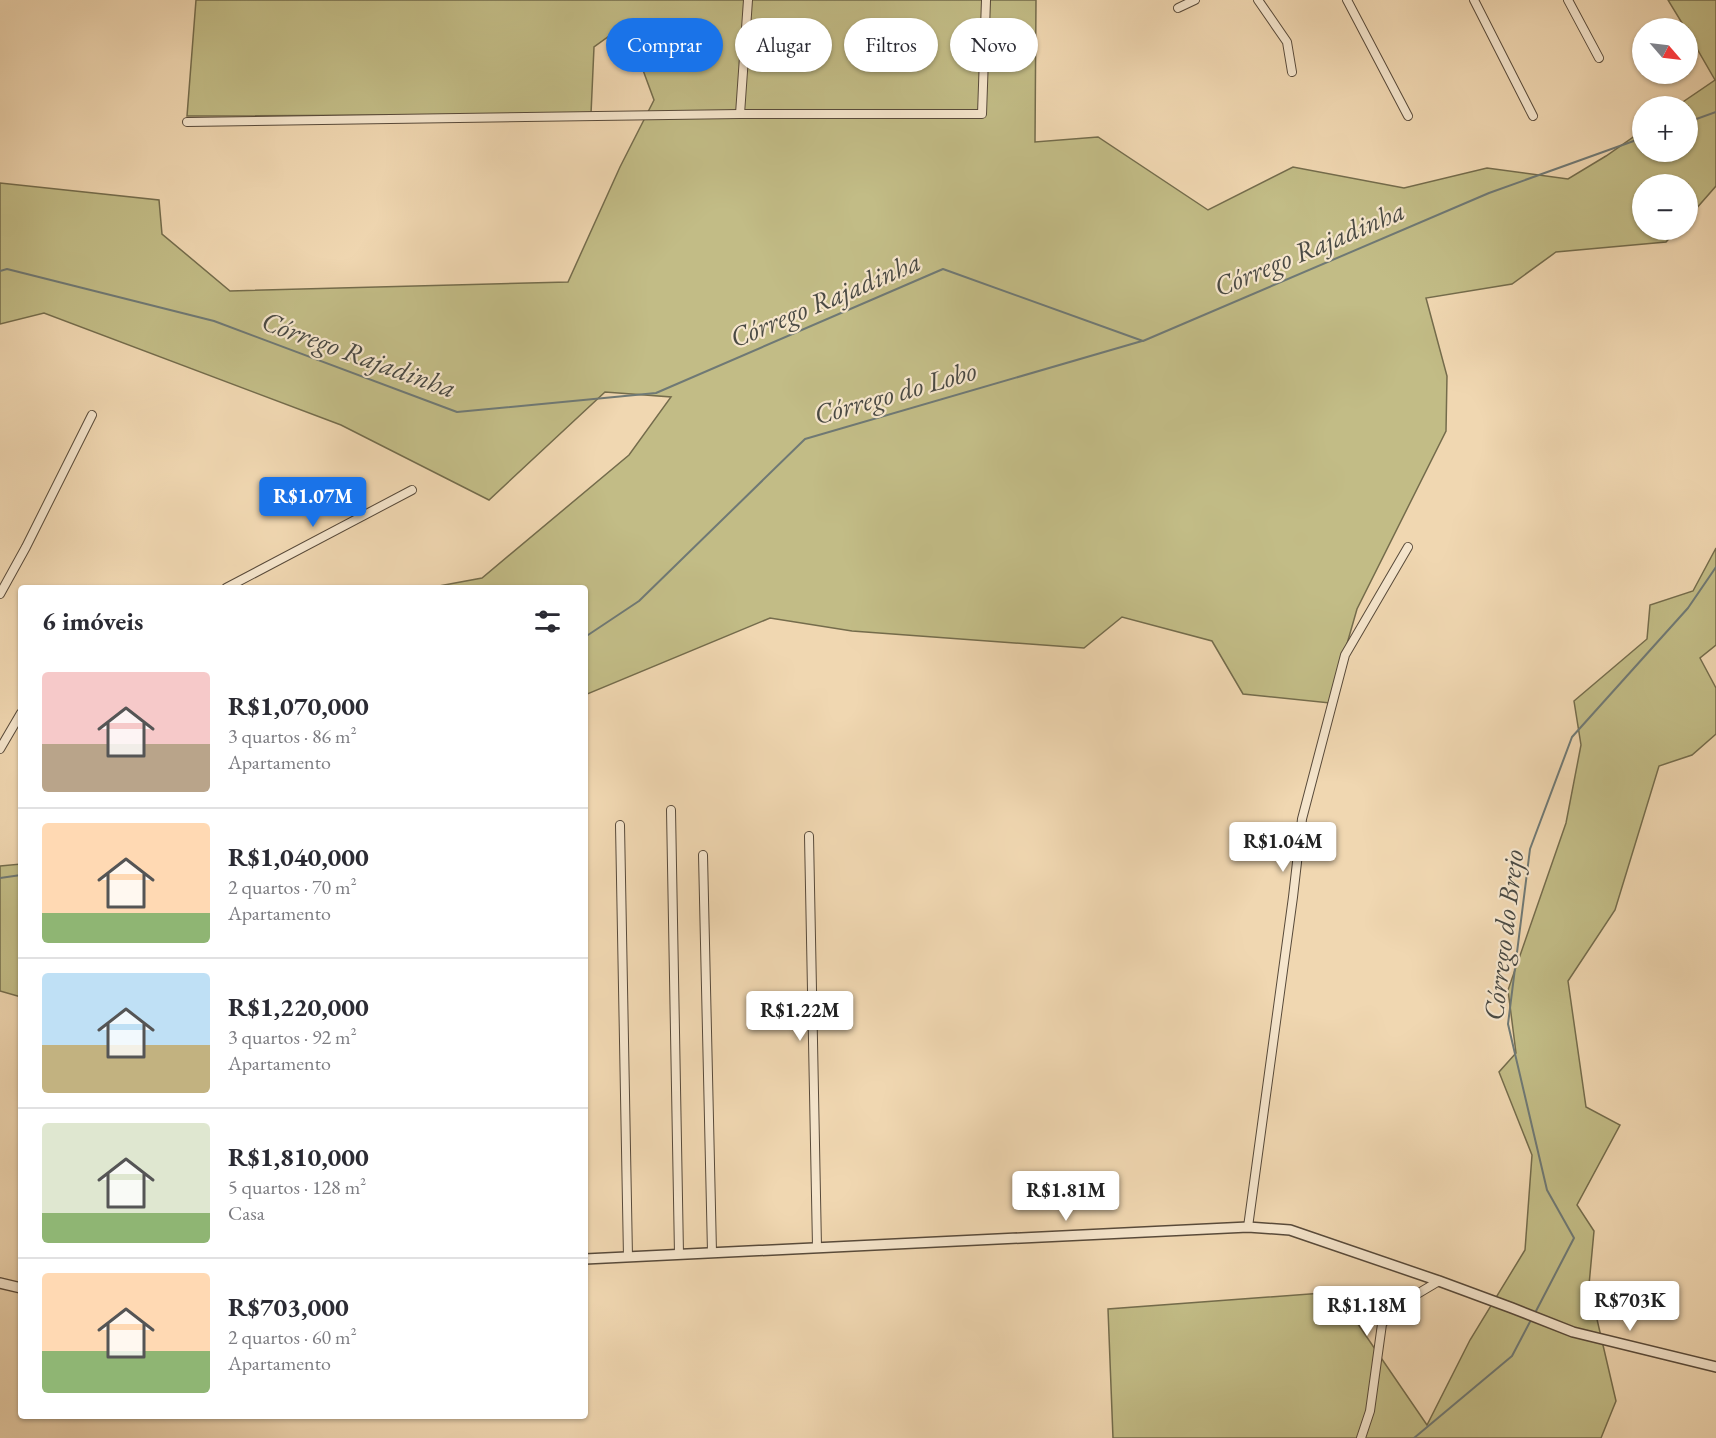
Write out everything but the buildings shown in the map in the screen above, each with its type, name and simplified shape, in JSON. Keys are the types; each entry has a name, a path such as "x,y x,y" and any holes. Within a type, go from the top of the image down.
{"street":[{"path":"740,114 748,0"},
{"path":"187,122 740,114 982,114 986,0"},
{"path":"1178,8 1195,0"},
{"path":"1258,0 1287,42 1292,72"},
{"path":"1347,0 1408,116"},
{"path":"1474,0 1533,116"},
{"path":"1568,0 1599,58"},
{"path":"0,594 92,415"},
{"path":"232,585 412,490"},
{"path":"1248,1227 1302,819 1345,655 1408,547"},
{"path":"0,749 18,718"},
{"path":"671,810 679,1254"},
{"path":"621,825 628,1257"},
{"path":"809,836 817,1247"},
{"path":"703,855 712,1252"},
{"path":"588,1259 1248,1227 1290,1230 1439,1281 1573,1332 1716,1366"},
{"path":"1361,1438 1370,1412 1382,1324 1397,1306 1439,1281"},
{"path":"0,1283 18,1287"}],"shaded area":[{"path":"196,0 1036,0 1036,18 950,18 950,72 1035,72 1035,142 1098,137 1208,210 1293,167 1404,188 1487,168 1568,179 1632,138 1632,162 1698,162 1698,96 1692,96 1715,80 1698,50 1698,18 1679,18 1668,0 1716,0 1716,186 1698,207 1698,174 1632,174 1632,240 1668,240 1666,242 1556,252 1512,284 1426,298 1447,376 1446,431 1357,609 1330,703 1243,694 1212,641 1122,617 1084,648 852,631 770,618 588,694 588,585 444,585 482,578 629,455 671,397 605,392 489,500 341,425 44,313 0,324 0,183 159,200 162,234 230,291 568,282 620,167 654,100 644,72 723,72 723,18 606,18 606,38 594,47 591,114 187,116"},
{"path":"1716,548 1716,645 1700,658 1716,688 1716,734 1692,755 1659,766 1615,910 1568,981 1586,1107 1620,1125 1577,1205 1594,1231 1589,1285 1616,1401 1601,1438 1113,1438 1108,1309 1336,1292 1427,1425 1470,1340 1525,1250 1532,1155 1499,1072 1516,1053 1508,990 1566,823 1581,745 1574,701 1647,639 1650,605 1693,591"},
{"path":"18,864 18,996 0,991 0,866"}],"waterway":[{"name":"Córrego Rajadinha","path":"1698,118 1716,112"},
{"name":"Córrego Rajadinha","path":"0,271 7,269 214,321 457,412 656,393 943,269 1143,341 1489,193 1632,142"},
{"name":"Córrego do Lobo","path":"588,635 639,601 805,439 1142,341"},
{"name":"Córrego do Brejo","path":"1535,1313 1574,1238 1547,1190 1508,1024 1530,849 1572,737 1688,608 1716,567"},
{"name":"Córrego do Lobo","path":"0,878 18,875"},
{"name":"Córrego do Brejo","path":"1414,1438 1512,1356 1532,1318"}]}
